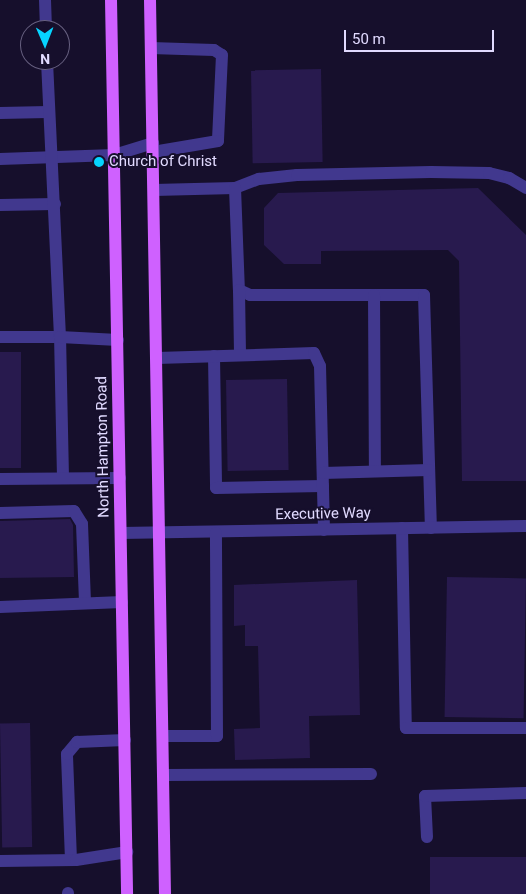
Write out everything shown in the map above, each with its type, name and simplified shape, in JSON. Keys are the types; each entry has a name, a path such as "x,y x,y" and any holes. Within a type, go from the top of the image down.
{"main road":[{"name":"North Hampton Road","path":"111,0 128,894"},
{"path":"150,0 165,894"}],"street":[{"path":"46,0 46,20"},
{"path":"0,159 114,155 153,148 218,141 222,55 214,50 151,48"},
{"path":"47,70 50,158 55,204 63,478"},
{"path":"0,113 48,112"},
{"path":"154,190 235,188 259,179 297,175 431,172 489,173 509,178 526,188"},
{"path":"235,188 240,355"},
{"path":"0,205 55,204"},
{"path":"239,290 250,295 424,295 431,528"},
{"path":"374,295 375,471"},
{"path":"0,337 60,337 118,340"},
{"path":"157,358 314,354 320,366 324,530"},
{"path":"214,356 216,488 323,480 375,471 429,470"},
{"path":"0,479 120,478"},
{"path":"0,513 74,512 82,524 85,603"},
{"name":"Executive Way","path":"121,532 159,534 526,526"},
{"path":"402,528 406,728 526,728"},
{"path":"163,736 217,736 216,532"},
{"path":"0,606 122,602"},
{"path":"71,860 67,754 77,742 125,740"},
{"path":"164,775 371,774"},
{"path":"427,838 425,796 526,793"},
{"path":"0,861 71,860 127,852"}],"building":[{"path":"321,69 323,162 253,163 251,70"},
{"path":"478,188 526,235 526,481 462,481 459,261 448,250 321,251 321,264 284,264 264,245 264,208 278,193"},
{"path":"0,352 21,352 21,468 0,468"},
{"path":"287,379 289,470 228,471 226,380"},
{"path":"70,519 73,525 74,577 0,578 0,521"},
{"path":"447,577 526,578 524,718 445,717"},
{"path":"357,580 360,715 309,716 310,758 235,760 234,729 260,728 258,646 245,646 245,625 234,626 234,585"},
{"path":"30,723 32,847 2,848 0,724"},
{"path":"430,857 526,857 526,894 430,894"}],"place":[{"name":"Church of Christ","path":"99,162"}]}
